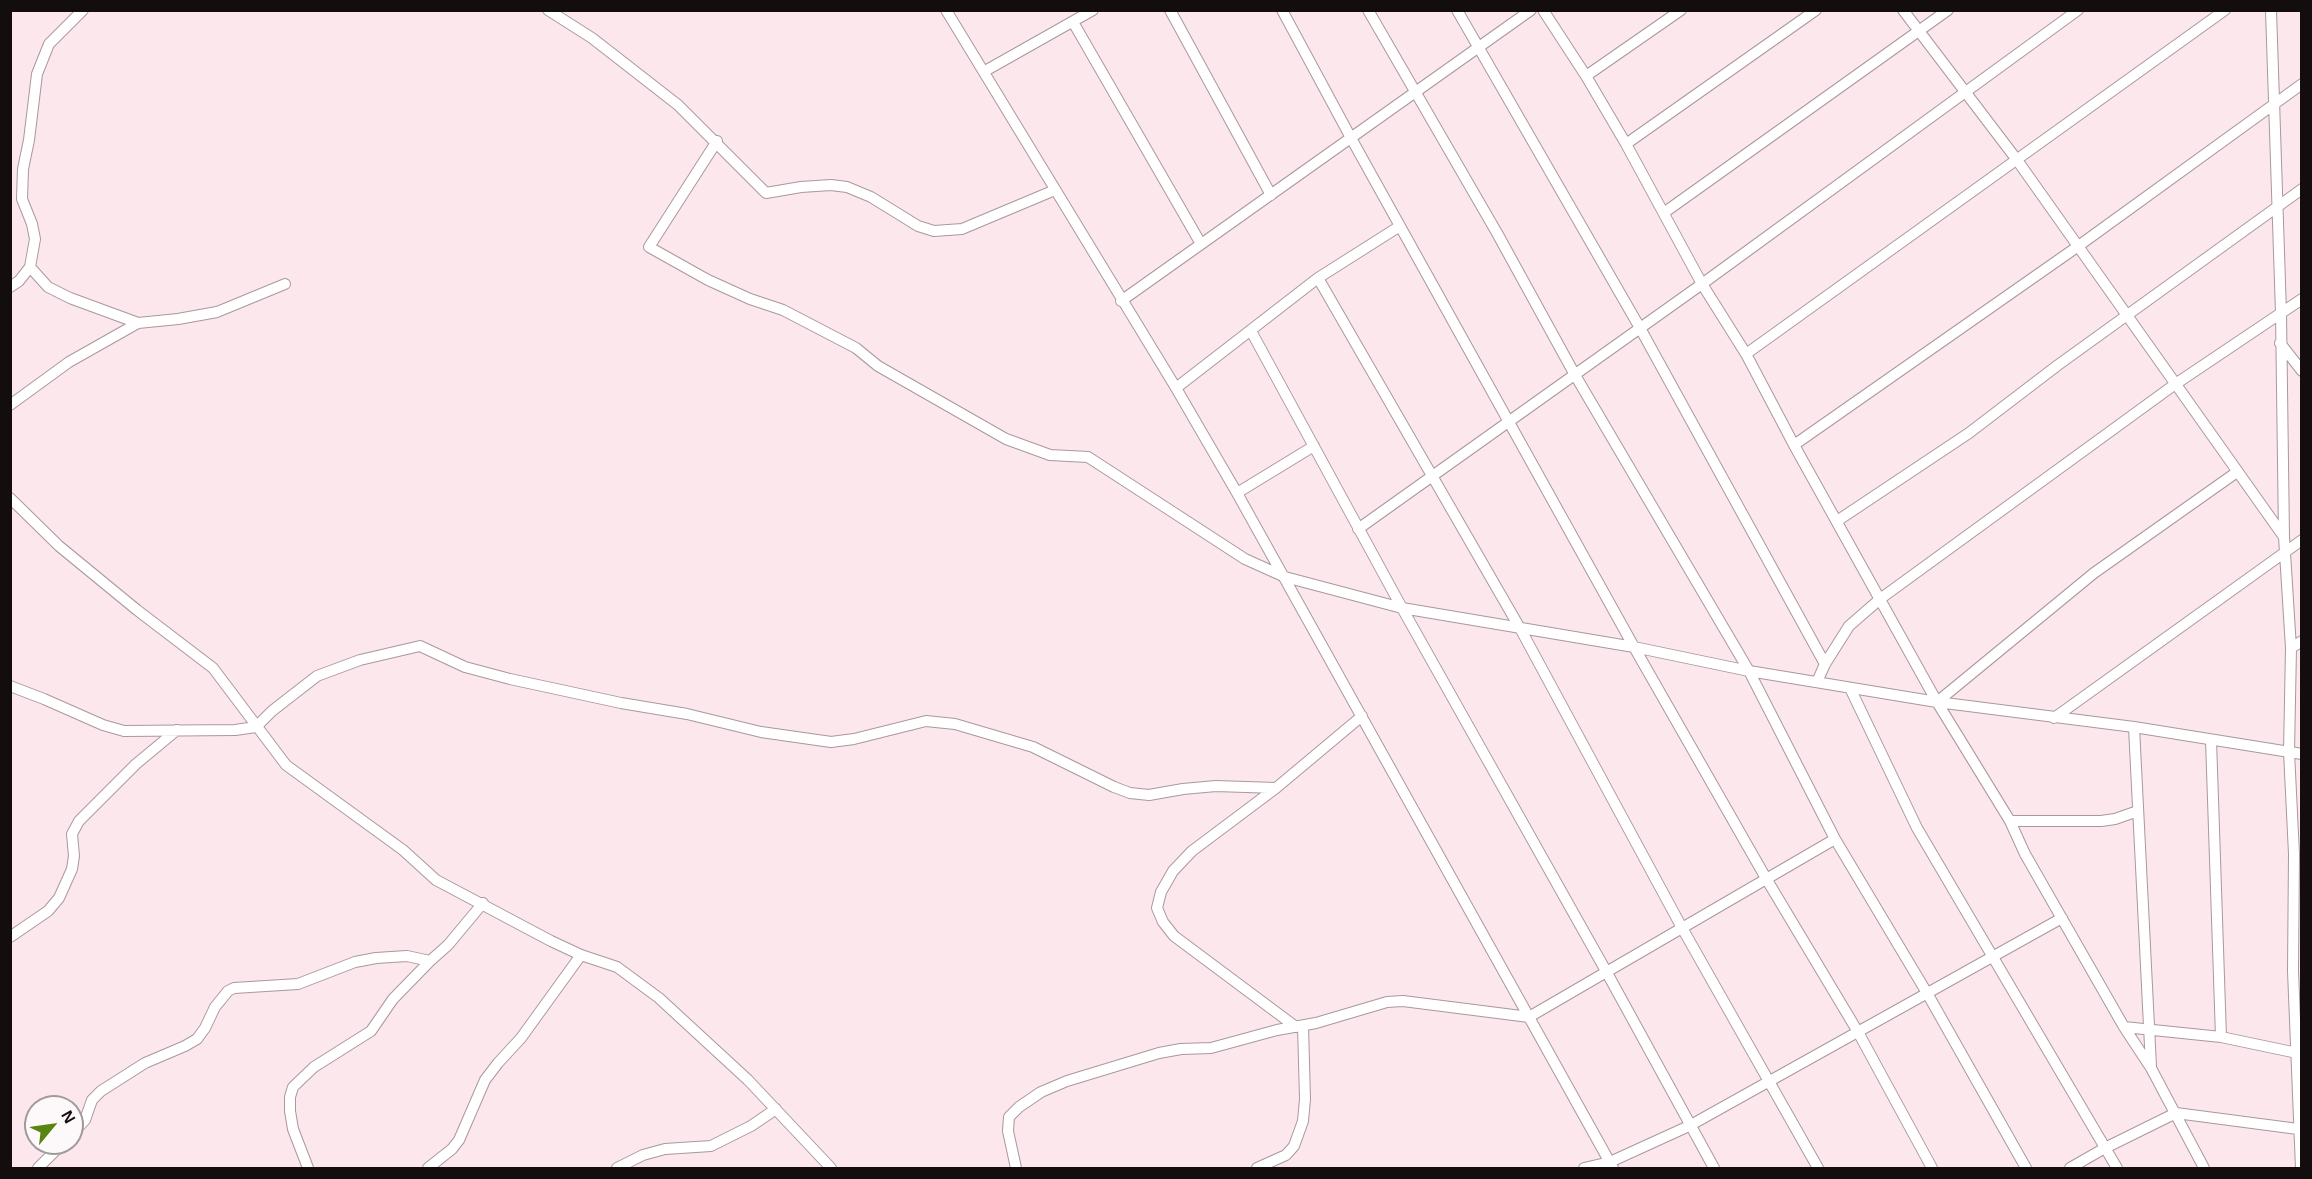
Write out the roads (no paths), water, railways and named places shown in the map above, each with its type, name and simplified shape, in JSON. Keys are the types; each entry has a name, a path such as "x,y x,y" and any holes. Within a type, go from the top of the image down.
{"street":[{"path":"10,287 19,281 30,267 35,239 22,199 23,169 37,74 50,44 82,10"},
{"path":"548,10 592,38 678,105 717,141 766,193 811,186 847,187 871,197 918,226 934,231 963,229 1055,190"},
{"path":"946,10 1176,388 1237,493 1611,1166"},
{"path":"985,71 1093,10"},
{"path":"1170,10 1271,195"},
{"path":"1282,10 1634,647 1858,1032 1932,1168"},
{"path":"1368,10 1497,233 1575,375 1749,671 1835,839 1927,993 2026,1168"},
{"path":"1457,10 1640,328 1825,664"},
{"path":"1121,301 1531,10"},
{"path":"1543,10 1586,76 1665,212 1702,284 1746,354 1937,702 2010,821 2025,854 2124,1027 2151,1068 2204,1168"},
{"path":"1586,76 1681,10"},
{"path":"1626,144 1816,10"},
{"path":"1903,10 2017,160 2284,537"},
{"path":"1665,212 1948,10"},
{"path":"1358,529 1702,284 2078,10"},
{"path":"1746,354 2225,10"},
{"path":"2271,10 2281,313 2284,537 2291,648 2289,747 2298,855 2297,971 2301,1168"},
{"path":"1073,22 1201,244"},
{"path":"1794,445 2077,247 2301,84"},
{"path":"717,141 649,247 708,280 750,299 783,310 856,348 878,366 1006,439 1050,455 1088,457 1245,559 1285,577 1402,609 1634,647 1749,671 1937,702 2134,727 2211,741 2289,747 2301,754"},
{"path":"1837,521 1969,434 2127,314 2301,189"},
{"path":"1176,388 1318,278 1400,226"},
{"path":"30,267 48,287 70,298 138,323"},
{"path":"1318,278 1521,630 1682,926 1818,1168"},
{"path":"10,405 69,362 138,323 218,312 285,284"},
{"path":"1817,682 1825,664 1849,626 1880,599 2175,385 2301,299"},
{"path":"1251,331 1402,609 1714,1168"},
{"path":"2280,343 2301,370"},
{"path":"1237,493 1314,446"},
{"path":"1937,702 2094,573 2237,472"},
{"path":"10,498 59,546 136,610 213,668 286,765 403,850 436,880 581,956 616,967 659,999 708,1041 831,1168"},
{"path":"2054,718 2301,540"},
{"path":"2291,648 2301,641"},
{"path":"10,686 103,725 124,731 225,730 256,727 272,711 317,676 339,666 420,645 465,667 510,679 621,703 687,714 761,732 831,742 854,739 926,722 955,724 1033,747 1130,793 1149,795 1216,786 1276,788"},
{"path":"1850,688 1917,828 2117,1168"},
{"path":"1300,1026 1174,936 1163,922 1157,908 1161,892 1173,871 1192,851 1276,788 1362,716"},
{"path":"2134,727 2151,1068"},
{"path":"10,937 48,911 59,898 72,869 74,856 72,834 79,821 136,764 177,730"},
{"path":"2289,747 2301,735"},
{"path":"2211,741 2221,1037"},
{"path":"2010,821 2101,821 2138,811"},
{"path":"1016,1168 1008,1131 1009,1117 1041,1092 1067,1081 1158,1053 1181,1048 1211,1048 1373,1005 1403,1001 1529,1017 1835,839"},
{"path":"308,1168 293,1129 290,1097 293,1087 314,1067 370,1031 393,999 448,945 483,903"},
{"path":"1584,1168 1611,1166 1689,1126 2062,918"},
{"path":"84,1120 88,1115 94,1096 145,1063 197,1039 205,1028 214,1006 222,996 234,988 298,984 355,962 376,958 406,956 430,961"},
{"path":"428,1168 452,1149 459,1140 485,1080 522,1038 581,956"},
{"path":"1257,1168 1286,1155 1294,1146 1304,1121 1305,1099 1300,1026"},
{"path":"2124,1027 2221,1037 2300,1054"},
{"path":"617,1168 643,1155 665,1149 711,1146 752,1126 776,1109"},
{"path":"2070,1168 2176,1113 2300,1131"},
{"path":"38,1168 51,1155"}]}
